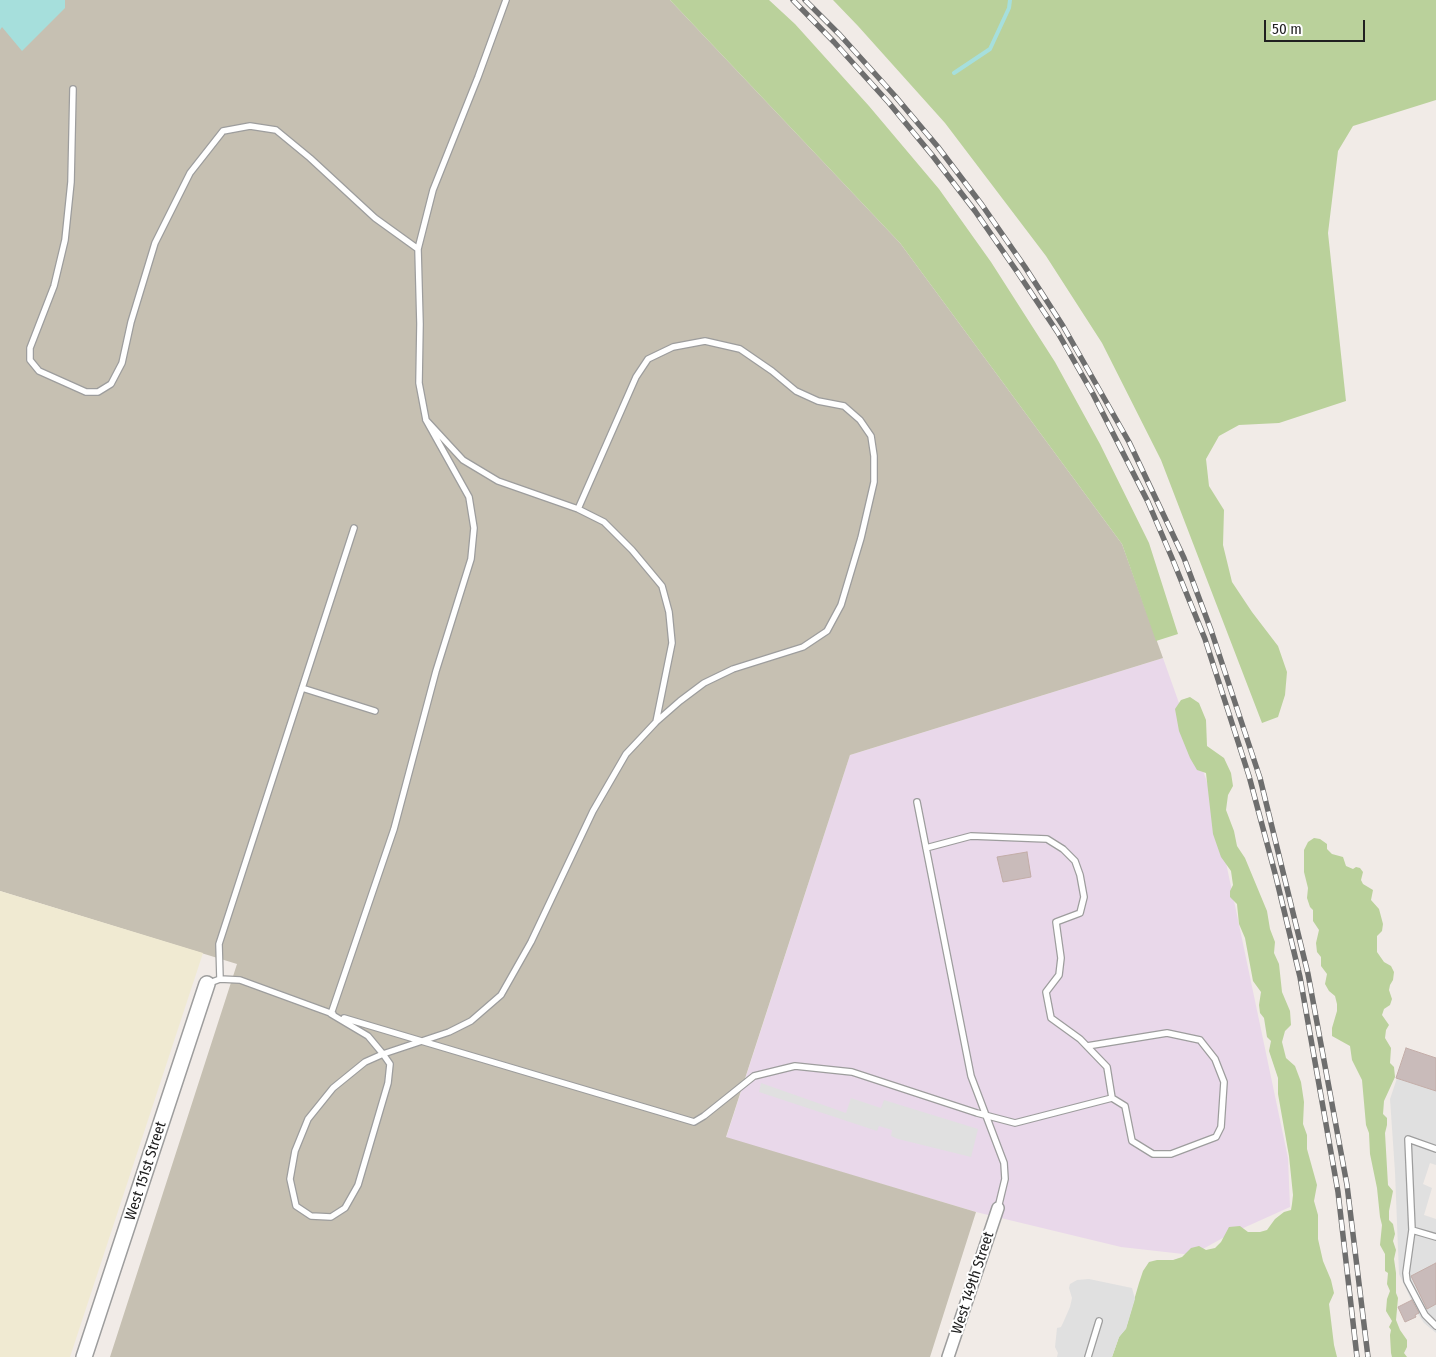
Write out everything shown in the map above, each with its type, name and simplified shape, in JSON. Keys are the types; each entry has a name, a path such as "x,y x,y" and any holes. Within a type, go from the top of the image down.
{"street":[{"name":"West 151st Street","path":"84,1357 214,982"},
{"name":"West 149th Street","path":"948,1357 998,1208"}],"lane":[{"path":"331,1014 394,829 436,671 471,560 474,528 469,497 426,420 419,383 418,249 433,190 506,0"},
{"path":"73,89 71,182 64,240 54,286 30,348 30,360 39,371 86,392 98,392 111,384 122,363 131,322 155,243 190,173 223,131 250,126 276,130 375,218 418,249"},
{"path":"331,1014 368,1036 383,1054 390,1064 388,1083 358,1185 345,1208 331,1216 311,1216 296,1206 290,1179 295,1151 308,1119 333,1088 365,1062 383,1054 449,1032 471,1021 501,995 531,942 593,811 626,754 656,722 704,683 733,669 803,647 827,631 841,605 861,538 874,482 874,456 871,436 860,420 844,406 818,401 796,391 772,371 740,349 705,341 673,346 648,359 636,377 578,509"},
{"path":"426,420 463,460 498,481 578,509 604,522 632,550 662,586 669,612 672,643 656,722"},
{"path":"354,528 219,944 214,982 240,980 331,1014 419,1042 694,1122 754,1076 795,1066 852,1072 1015,1123 1112,1098 1125,1106 1132,1141 1153,1154 1171,1154 1216,1138 1221,1127 1224,1082 1215,1059 1200,1040 1167,1034 1087,1046"},
{"path":"302,688 375,711"},
{"path":"916,802 971,1076 1004,1163 1004,1179 998,1208"},
{"path":"926,848 971,836 1047,838 1064,849 1075,861 1084,897 1080,914 1056,922 1061,958 1059,975 1046,992 1051,1018 1080,1039 1107,1067 1112,1098"},
{"path":"1436,1149 1408,1139 1412,1230 1406,1273 1407,1281 1425,1315 1436,1326"},
{"path":"1412,1230 1436,1237"},
{"path":"1088,1357 1099,1321"}],"shaded area":[{"path":"0,0 670,0 900,243 1122,544 1163,658 850,755 726,1137 976,1212 930,1357 110,1357 237,964 0,891"},
{"path":"1163,658 1212,796 1288,1158 1290,1207 1230,1234 1192,1255 1121,1247 976,1212 726,1138 850,755"},
{"path":"0,891 203,953 70,1357 0,1357"},
{"path":"1397,1078 1436,1091 1436,1165 1430,1163 1423,1184 1432,1188 1424,1215 1436,1219 1436,1333 1424,1323 1418,1314 1399,1274 1390,1099"},
{"path":"761,1083 846,1113 851,1098 881,1108 884,1100 978,1129 971,1157 898,1139 891,1136 892,1130 879,1126 877,1131 759,1092"},
{"path":"1089,1279 1132,1288 1135,1299 1126,1329 1119,1337 1112,1357 1057,1357 1058,1353 1055,1347 1057,1328 1061,1327 1070,1307 1072,1298 1069,1288 1070,1284 1077,1280"}],"green space":[{"path":"670,0 769,0 795,24 869,106 939,189 991,262 1055,362 1100,444 1149,543 1178,634 1156,641 1122,544 900,243"},
{"path":"833,0 1436,0 1436,100 1353,126 1338,151 1328,233 1346,401 1279,423 1239,425 1219,436 1206,459 1209,486 1224,510 1223,545 1232,582 1278,646 1287,672 1285,695 1278,717 1262,723 1161,460 1102,343 1046,256 945,123"},
{"path":"1190,697 1199,703 1206,720 1207,746 1224,758 1231,773 1233,786 1228,795 1226,810 1234,831 1237,846 1245,858 1267,911 1270,929 1275,942 1274,953 1279,964 1282,992 1290,1011 1291,1025 1285,1031 1282,1042 1286,1058 1295,1066 1301,1082 1304,1102 1303,1124 1307,1135 1307,1149 1317,1185 1314,1201 1318,1215 1318,1239 1334,1293 1329,1304 1337,1357 1112,1357 1119,1337 1126,1328 1143,1271 1149,1262 1173,1260 1182,1257 1191,1248 1199,1246 1206,1250 1215,1248 1221,1242 1229,1227 1240,1226 1248,1232 1267,1230 1275,1219 1284,1212 1291,1210 1292,1204 1293,1195 1289,1156 1278,1094 1278,1078 1269,1051 1271,1041 1267,1037 1264,1018 1260,1013 1261,992 1253,981 1245,938 1239,924 1237,904 1230,897 1233,885 1231,871 1221,857 1213,834 1206,773 1197,770 1179,731 1175,709 1181,700"},
{"path":"1314,838 1320,839 1327,844 1327,849 1332,854 1343,857 1346,866 1353,869 1356,867 1360,868 1363,872 1361,880 1363,884 1373,890 1371,900 1379,909 1383,924 1382,931 1377,936 1377,952 1384,962 1391,966 1394,972 1389,990 1392,999 1382,1015 1389,1025 1385,1038 1391,1048 1390,1063 1394,1067 1395,1077 1384,1101 1383,1114 1387,1118 1385,1133 1388,1185 1393,1191 1389,1220 1393,1224 1395,1234 1393,1241 1396,1250 1394,1259 1398,1298 1396,1320 1407,1340 1407,1347 1404,1353 1407,1357 1392,1357 1391,1353 1391,1330 1389,1327 1392,1321 1386,1311 1390,1291 1387,1284 1388,1273 1385,1271 1385,1254 1380,1245 1382,1225 1370,1154 1369,1133 1366,1125 1362,1080 1352,1060 1350,1046 1332,1036 1337,1004 1335,996 1325,984 1327,974 1321,966 1321,957 1317,952 1316,943 1319,930 1313,921 1313,910 1307,898 1308,888 1304,872 1304,850 1308,842"}],"water":[{"path":"0,0 65,0 65,8 22,51 2,27 0,30"}],"building":[{"path":"1027,852 1031,877 1003,882 997,857"},
{"path":"1406,1048 1436,1058 1436,1091 1396,1078"},
{"path":"1436,1263 1436,1304 1427,1309 1411,1276"},
{"path":"1412,1300 1419,1313 1415,1315 1416,1317 1405,1322 1398,1307"}],"waterway":[{"path":"954,73 990,49 1009,8 1010,0"}],"railway":[{"path":"793,0 889,103 932,155 975,211 1018,273 1058,333 1093,394 1148,502 1172,558 1205,639 1249,776 1300,977 1338,1192 1357,1357"},
{"path":"805,0 840,35 938,147 982,205 1025,267 1063,326 1129,442 1184,558 1211,630 1260,778 1308,974 1347,1185 1368,1357"}]}
